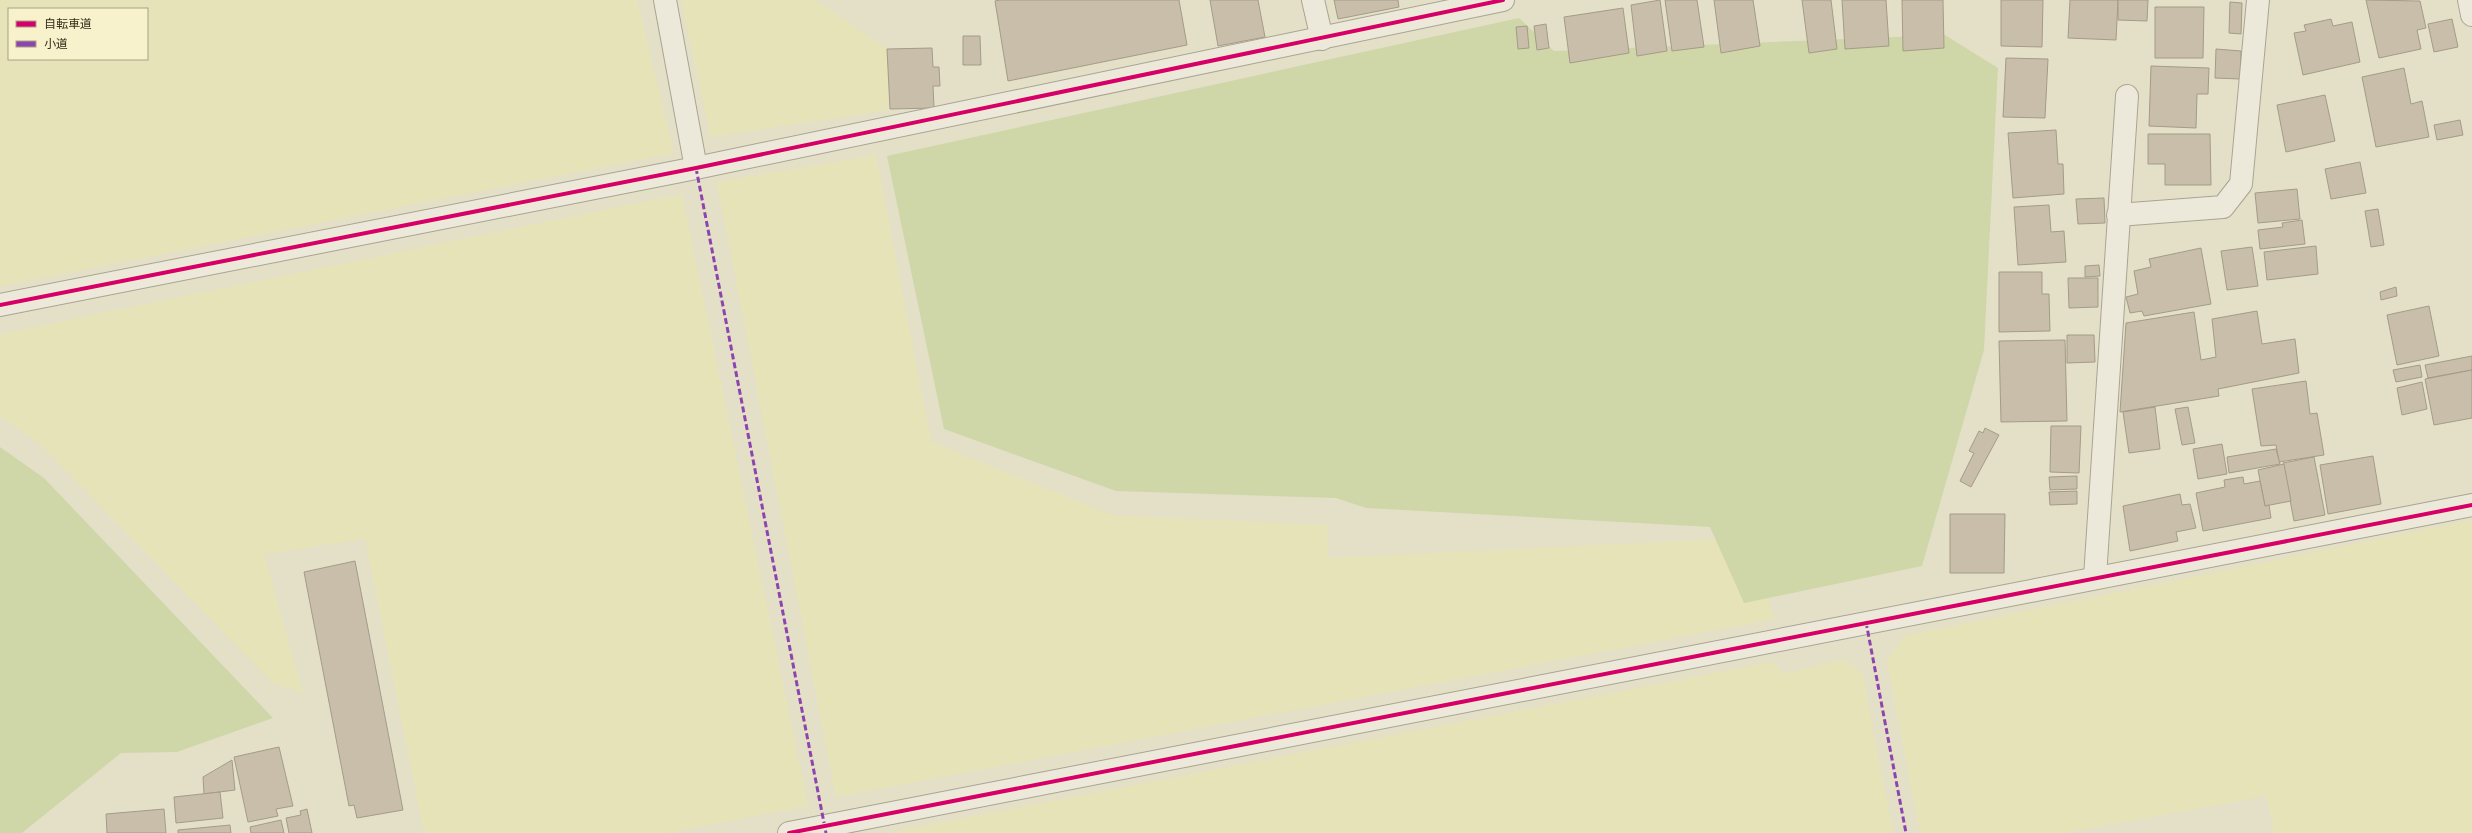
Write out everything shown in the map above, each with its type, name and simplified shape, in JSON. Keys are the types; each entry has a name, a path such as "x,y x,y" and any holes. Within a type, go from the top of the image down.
{"street":[{"path":"665,0 696,168"},
{"path":"1313,0 1322,39"},
{"path":"0,305 696,168 1322,39 1503,0"},
{"path":"2118,215 2223,207 2241,184 2258,0"},
{"path":"2469,0 2472,15"},
{"path":"2095,577 2127,96"},
{"path":"789,833 2095,577 2472,505"}],"shaded area":[{"path":"0,0 637,0 674,153 0,286"},
{"path":"681,0 816,0 887,49 889,110 711,137"},
{"path":"876,155 931,442 1112,515 1327,525 1328,558 1746,538 1775,619 836,797 717,182"},
{"path":"682,194 808,806 668,833 424,833 365,539 264,554 303,694 272,682 40,444 0,416 0,334"},
{"path":"2472,520 2472,833 2274,833 2267,796 2063,833 1920,833 1887,661 1905,636"},
{"path":"1842,659 1862,672 1893,833 887,833 1772,662 1784,674"}],"green space":[{"path":"1519,18 1554,51 1945,35 1998,68 1984,350 1922,566 1744,603 1710,527 1366,508 1336,498 1116,491 944,429 887,156"},
{"path":"0,447 44,478 273,718 177,752 121,753 22,833 0,833"}],"building":[{"path":"1179,0 1187,45 1008,81 995,1"},
{"path":"1210,0 1258,0 1265,37 1218,46"},
{"path":"1334,0 1398,0 1399,7 1338,19"},
{"path":"1660,0 1667,51 1637,56 1631,5"},
{"path":"1665,0 1697,0 1704,47 1672,51"},
{"path":"1714,0 1753,0 1760,46 1721,53"},
{"path":"1802,0 1831,0 1837,49 1809,53"},
{"path":"1842,0 1886,0 1889,46 1845,49"},
{"path":"1902,0 1943,0 1944,48 1903,51"},
{"path":"2001,0 2043,0 2042,47 2001,46"},
{"path":"2070,0 2118,0 2116,40 2068,38"},
{"path":"2118,0 2148,0 2147,21 2118,20"},
{"path":"2366,0 2420,1 2426,28 2417,30 2421,49 2379,58"},
{"path":"2230,2 2242,3 2241,34 2229,33"},
{"path":"2155,7 2204,7 2203,58 2155,58"},
{"path":"1623,8 1629,53 1570,63 1564,17"},
{"path":"2331,19 2333,26 2352,22 2360,62 2303,75 2294,33 2306,31 2304,25"},
{"path":"2452,19 2458,47 2434,52 2428,24"},
{"path":"1546,24 1549,48 1537,50 1534,26"},
{"path":"1527,26 1529,48 1518,49 1516,27"},
{"path":"963,36 980,36 981,65 963,65"},
{"path":"932,48 933,67 939,67 940,86 933,86 934,108 890,109 887,49"},
{"path":"2216,49 2241,51 2240,79 2215,78"},
{"path":"2006,58 2048,59 2045,118 2003,117"},
{"path":"2151,66 2209,68 2208,94 2197,94 2196,128 2149,126"},
{"path":"2404,68 2411,104 2422,101 2429,137 2376,147 2362,77"},
{"path":"2325,95 2335,141 2286,152 2277,105"},
{"path":"2460,120 2463,135 2437,140 2434,125"},
{"path":"2056,130 2058,164 2063,164 2064,194 2013,198 2008,133"},
{"path":"2148,134 2210,134 2211,185 2165,185 2165,164 2148,164"},
{"path":"2360,162 2366,193 2331,199 2325,169"},
{"path":"2297,189 2300,219 2258,223 2255,193"},
{"path":"2104,198 2105,223 2078,224 2076,199"},
{"path":"2049,205 2051,232 2064,231 2066,262 2018,265 2014,207"},
{"path":"2378,209 2384,245 2371,247 2365,211"},
{"path":"2302,220 2305,244 2260,249 2258,230 2283,227 2282,223"},
{"path":"2316,246 2318,274 2267,280 2264,252"},
{"path":"2252,247 2258,286 2227,290 2221,251"},
{"path":"2201,248 2211,304 2144,316 2142,311 2130,313 2126,297 2138,294 2134,271 2151,267 2149,259"},
{"path":"2099,265 2100,276 2085,277 2085,266"},
{"path":"1999,272 2042,272 2042,294 2049,294 2050,331 1999,332"},
{"path":"2068,278 2098,278 2098,307 2069,308"},
{"path":"2396,287 2397,296 2381,300 2380,292"},
{"path":"2429,306 2439,356 2397,365 2387,315"},
{"path":"2257,311 2262,344 2295,339 2299,373 2218,389 2219,396 2120,412 2126,323 2194,312 2201,360 2216,357 2212,319"},
{"path":"2067,335 2094,335 2095,362 2067,363"},
{"path":"2065,340 2067,421 2001,422 1999,341"},
{"path":"2472,356 2472,370 2428,378 2425,365"},
{"path":"2420,365 2422,377 2396,382 2393,370"},
{"path":"2472,370 2472,418 2434,425 2425,379"},
{"path":"2306,381 2310,414 2317,413 2324,455 2279,462 2276,445 2261,446 2252,389"},
{"path":"2422,382 2427,409 2402,415 2397,388"},
{"path":"2155,407 2160,449 2129,453 2123,412"},
{"path":"2188,407 2195,443 2182,445 2175,409"},
{"path":"2051,426 2081,426 2079,473 2050,472"},
{"path":"1985,428 1999,435 1971,487 1960,481 1974,453 1969,451 1979,431 1983,433"},
{"path":"2222,444 2227,474 2198,479 2193,449"},
{"path":"2276,449 2280,464 2229,473 2227,457"},
{"path":"2373,456 2381,504 2328,514 2320,465"},
{"path":"2314,457 2325,515 2294,521 2283,463"},
{"path":"2284,464 2291,501 2265,506 2258,470"},
{"path":"2077,476 2077,489 2050,490 2049,477"},
{"path":"2243,477 2244,484 2260,481 2265,506 2269,505 2271,518 2203,531 2196,493 2225,487 2224,480"},
{"path":"2077,491 2077,504 2050,505 2049,492"},
{"path":"2180,494 2182,505 2190,504 2196,528 2176,532 2178,541 2130,551 2123,506"},
{"path":"1950,514 2005,514 2004,573 1950,573"},
{"path":"355,561 403,810 357,818 354,805 349,806 304,572"},
{"path":"279,747 293,806 276,809 278,816 248,822 234,757"},
{"path":"232,760 235,790 204,794 203,777"},
{"path":"220,792 223,818 176,823 174,797"},
{"path":"164,809 166,833 107,833 106,814"},
{"path":"307,809 312,833 289,833 286,818 301,815 300,811"},
{"path":"281,820 284,833 251,833 250,827"},
{"path":"230,825 231,833 178,833 178,830"}],"marked path":[{"path":"696,168 826,833"},
{"path":"1866,622 1906,833"}],"cycle path":[{"path":"0,305 696,168 1503,0"},
{"path":"789,833 2472,505"}]}
